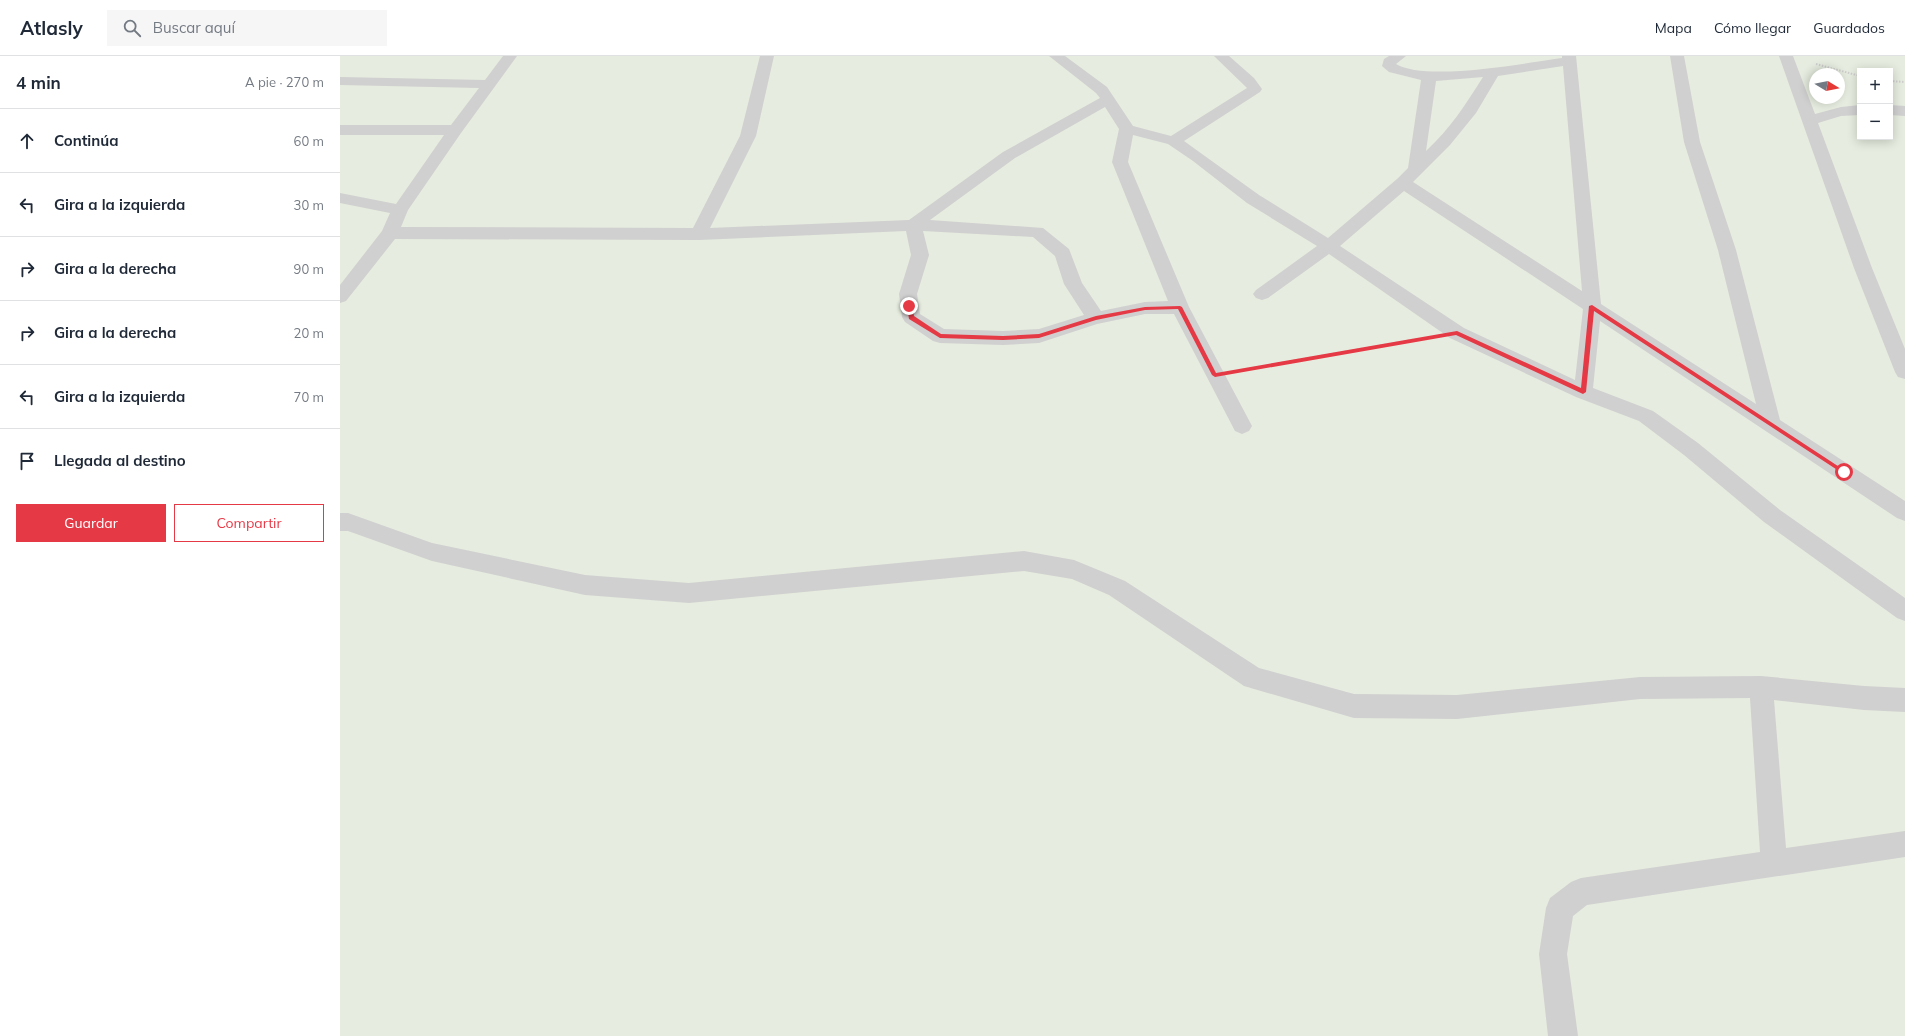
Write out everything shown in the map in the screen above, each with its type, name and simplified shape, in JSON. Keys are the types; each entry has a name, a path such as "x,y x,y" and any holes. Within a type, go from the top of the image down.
{"street":[{"path":"340,297 390,233 400,210 455,130 510,56"},
{"path":"699,234 748,136 767,56"},
{"path":"1056,56 1102,90 1127,129 1120,162 1180,307 1242,426"},
{"path":"1173,141 1255,89 1249,81 1221,56"},
{"path":"1399,56 1389,62 1388,66 1429,78 1493,72 1569,58 1592,306 1583,392"},
{"path":"1677,56 1692,142 1725,243 1770,424"},
{"path":"1786,56 1863,268 1905,372"},
{"path":"1262,294 1329,246 1403,183 1445,142 1468,113 1493,72"},
{"path":"1416,169 1429,78"},
{"path":"340,81 490,84"},
{"path":"913,225 1009,155 1109,99"},
{"path":"1810,120 1841,112 1857,110"},
{"path":"1893,110 1905,111"},
{"path":"1127,129 1173,141 1199,158 1253,199 1329,246 1457,332 1583,392 1646,416 1691,449 1772,516 1905,610"},
{"path":"340,130 455,130"},
{"path":"1403,183 1905,512"},
{"path":"340,198 400,210"},
{"path":"913,225 920,255 908,294 911,317 940,336 1003,338 1039,336 1096,318 1145,308 1180,307"},
{"path":"390,233 699,234 913,225 1037,232 1063,253 1072,284 1096,318"},
{"path":"340,522 348,522 432,552 585,585 689,593 1024,561 1074,570 1117,588 1253,678 1354,706 1457,707 1640,688 1761,687 1864,698 1905,700"},
{"path":"1761,687 1774,864"},
{"path":"1563,1036 1553,954 1560,908 1581,892 1905,844"}],"path":[{"path":"1809,62 1857,75"},
{"path":"1893,81 1905,82"},
{"path":"1215,375 1457,332"}],"shaded area":[{"path":"340,56 1905,56 1905,1036 340,1036"}],"route":[{"path":"909,306 911,317 940,336 1003,338 1039,336 1096,318 1145,308 1180,307 1215,375 1457,332 1583,392 1592,306 1844,472"}]}
